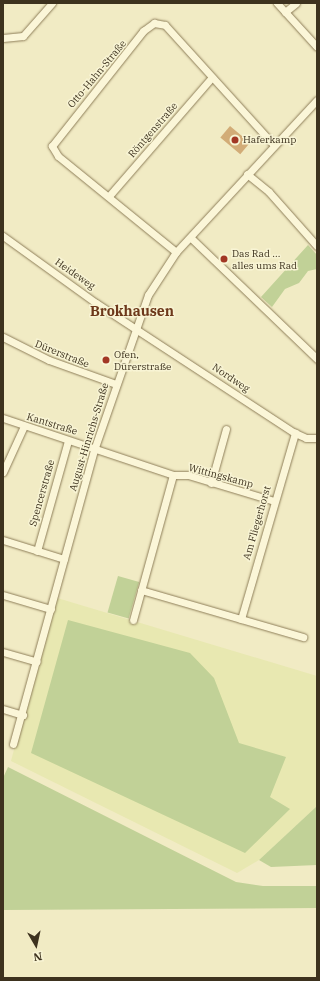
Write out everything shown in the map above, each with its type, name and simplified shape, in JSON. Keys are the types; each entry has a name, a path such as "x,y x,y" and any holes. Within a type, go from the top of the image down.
{"street":[{"path":"3,38 23,36 52,3"},
{"path":"277,3 317,47"},
{"path":"285,12 296,3"},
{"name":"Otto-Hahn-Straße","path":"176,252 58,156 52,144 87,98 125,58 143,31 154,23 163,24 274,145"},
{"name":"Röntgenstraße","path":"109,196 212,77"},
{"name":"August-Hinrichs-Straße","path":"13,744 23,715 94,450 135,327 151,289 176,252 191,238 247,174 317,100"},
{"path":"247,174 269,192 317,246"},
{"name":"Heideweg","path":"3,236 135,327"},
{"path":"191,238 317,359"},
{"name":"Nordweg","path":"135,327 295,433 306,438 317,438"},
{"name":"Dürerstraße","path":"3,337 41,357 116,384"},
{"name":"Kantstraße","path":"3,418 94,450"},
{"path":"3,472 24,426"},
{"path":"212,483 226,430"},
{"name":"Am Fliegerhorst","path":"241,619 274,501 295,433"},
{"name":"Spencerstraße","path":"37,551 68,440"},
{"name":"Wittingskamp","path":"94,450 173,475 188,475 274,501"},
{"path":"133,620 173,475"},
{"path":"3,540 64,559"},
{"path":"141,590 303,637"},
{"path":"3,595 51,609"},
{"path":"3,652 37,662"},
{"path":"3,709 23,715"}],"green space":[{"path":"308,245 317,255 317,269 308,271 299,283 285,289 272,307 261,297"},
{"path":"118,576 139,582 129,619 108,613"},
{"path":"54,597 317,676 317,806 259,860 237,873 11,761"},
{"path":"68,620 190,653 214,678 239,743 286,757 270,797 290,809 245,853 31,753"},
{"path":"8,767 236,882 263,886 317,886 317,908 3,910 3,778"},
{"path":"317,806 317,865 271,867 259,860"}],"building":[{"name":"Haferkamp","path":"230,126 250,143 240,154 220,137"}],"place":[{"name":"Haferkamp","path":"235,140"},
{"name":"Das Rad ... alles ums Rad","path":"224,259"},
{"name":"Ofen, Dürerstraße","path":"106,360"}],"district":[{"name":"Brokhausen","path":"132,311"}]}
